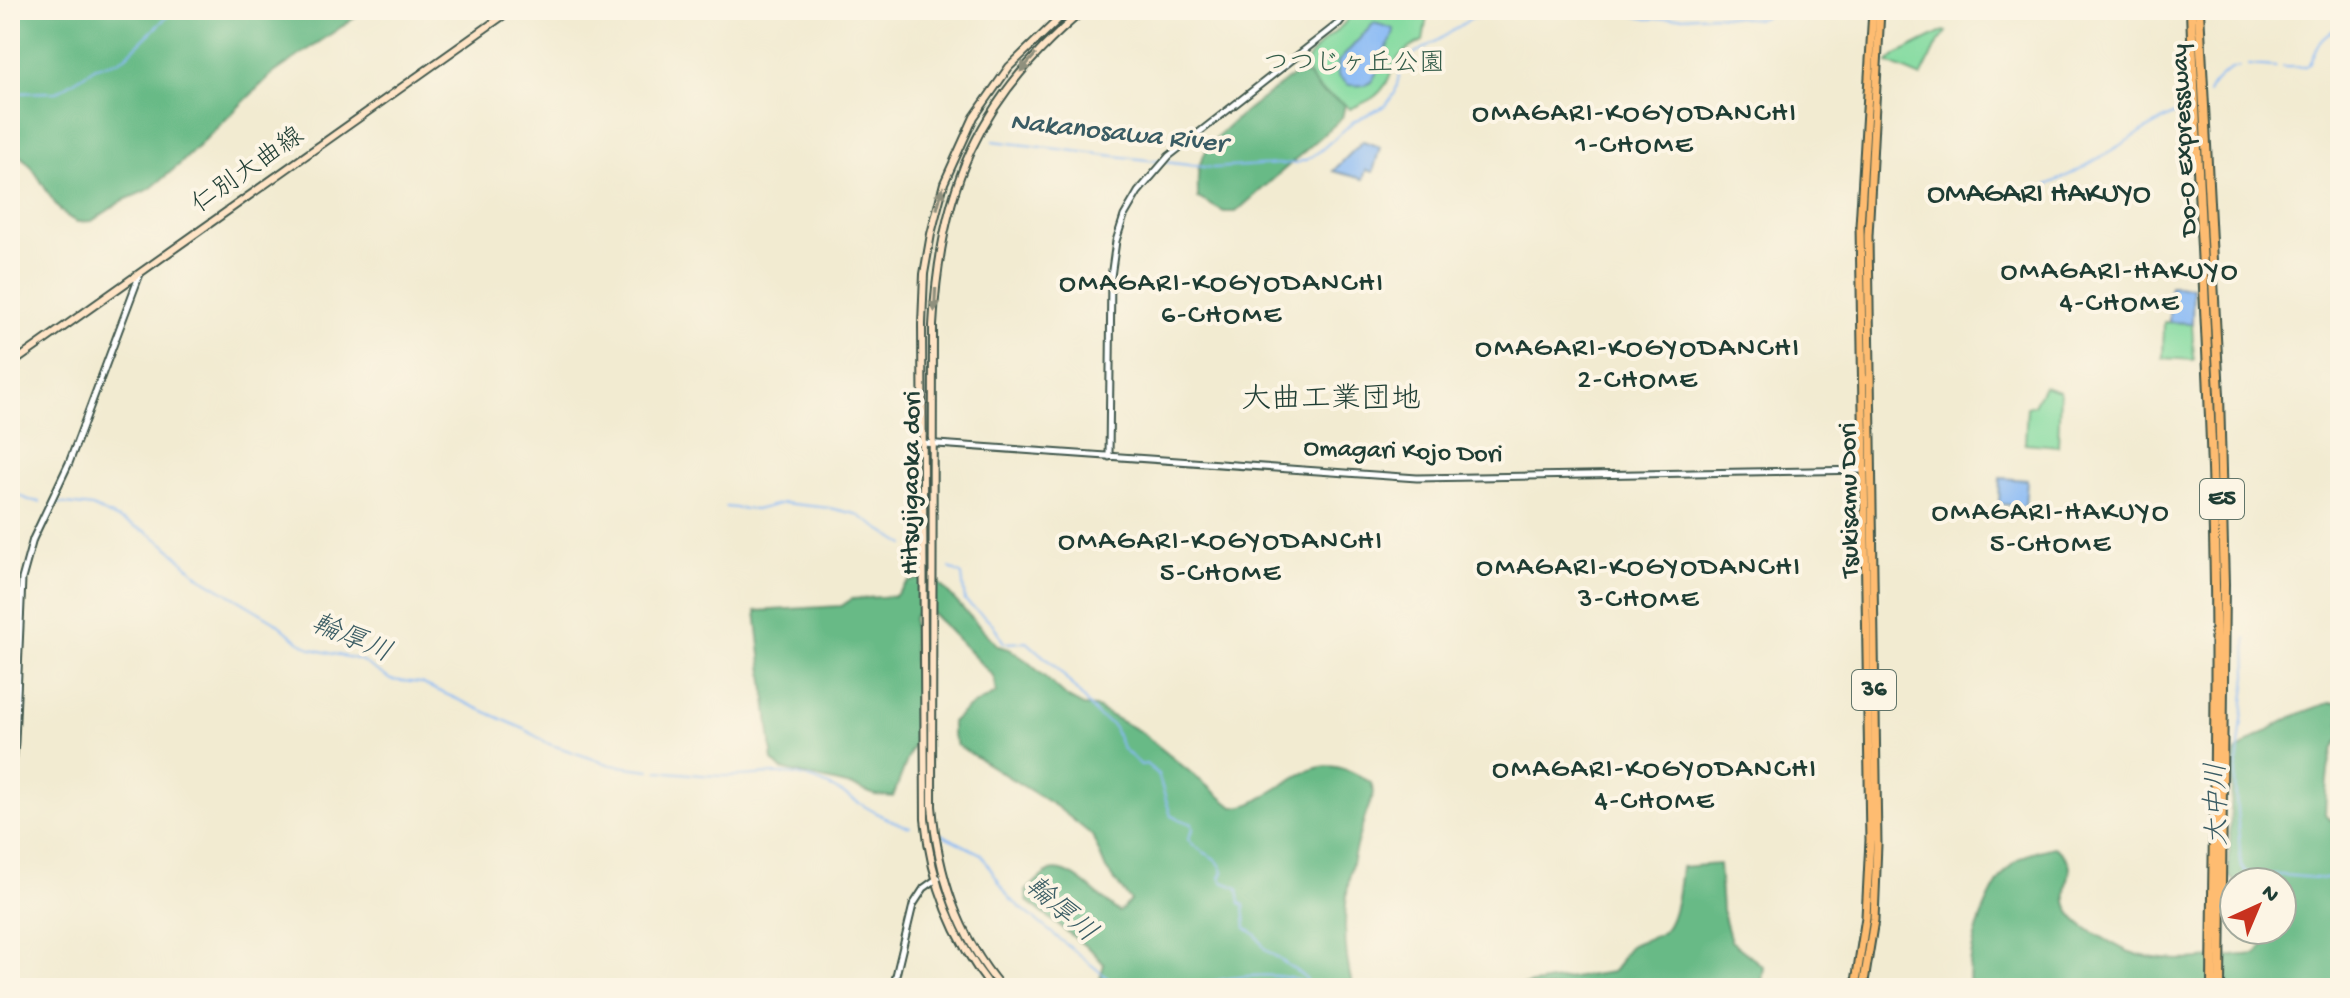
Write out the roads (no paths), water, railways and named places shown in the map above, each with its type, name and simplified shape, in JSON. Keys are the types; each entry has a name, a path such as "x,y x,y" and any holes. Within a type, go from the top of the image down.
{"highway":[{"name":"Tsukisamu Dori","path":"1863,988 1874,920 1877,844 1860,226 1873,10"},
{"name":"Tsukisamu Dori","path":"1855,988 1866,917 1870,840 1868,236 1880,10"},
{"name":"Do-O Expressway","path":"2191,10 2215,547 2212,988"},
{"name":"Do-O Expressway","path":"2199,10 2219,395 2223,544 2220,988"}],"main road":[{"name":"仁別大曲線","path":"10,365 511,10"},
{"name":"Hitsujigaoka dori","path":"992,988 962,942 935,880 925,819 924,274 944,183 974,117 1028,46 1068,10"},
{"name":"Hitsujigaoka dori","path":"1002,988 967,938 943,876 937,857 932,806 936,278 942,233 955,183 979,133 1004,92 1047,42 1084,10"}],"street":[{"path":"1109,457 1111,277 1116,241 1124,216 1146,180 1169,156 1339,23 1349,10"},
{"path":"10,802 25,560 69,463 141,272"},
{"name":"Omagari Kojo Dori","path":"923,443 1417,478 1867,470"},
{"path":"893,988 913,905 924,888 943,876"}],"water":[{"path":"1374,23 1394,29 1393,37 1372,80 1364,85 1349,85 1338,76 1338,62"},
{"path":"1363,141 1380,147 1373,172 1366,170 1363,179 1333,171"},
{"path":"2170,286 2193,287 2192,323 2169,322"},
{"path":"2000,478 2027,480 2025,506 1999,504"}],"waterway":[{"path":"10,93 57,92 96,67 125,57 174,10"},
{"name":"Nakanosawa River","path":"993,141 1213,168 1296,163 1320,151 1354,121 1385,106 1395,93 1401,67 1410,56 1470,19 1515,10"},
{"name":"Nakanosawa River","path":"1611,10 1648,19 1714,15 1758,19 1786,10"},
{"path":"2283,67 2309,64 2322,40 2340,25"},
{"path":"2248,65 2276,67"},
{"path":"2208,93 2221,76 2239,67"},
{"path":"2047,185 2193,106"},
{"name":"輪厚川","path":"10,491 40,502"},
{"name":"輪厚川","path":"58,503 92,507 147,532 200,577 274,621 312,649 360,660 391,680 421,683 524,729 549,744 611,765 650,770"},
{"path":"726,507 755,510 783,503 830,508 856,514 905,545"},
{"path":"950,568 962,575 965,601 993,624 1004,643 1027,642 1059,670 1098,716 1113,725 1122,748 1141,765 1146,764 1158,774 1171,816 1192,824 1188,839 1217,861 1223,872 1220,878 1223,882 1238,888 1240,903 1244,905 1246,928 1256,935 1265,949 1306,978 1308,984"},
{"name":"大中川","path":"2246,639 2247,675 2235,783 2241,866 2245,872 2340,880"},
{"name":"輪厚川","path":"658,771 713,776 796,775 819,782 910,827"},
{"name":"輪厚川","path":"941,834 981,854 1010,899 1120,988"},
{"name":"輪厚川","path":"1183,988 1250,976 1286,977 1314,988"}],"district":[{"name":"OMAGARI-KOGYODANCHI 1-CHOME","path":"1635,130"},
{"name":"OMAGARI HAKUYO","path":"2039,195"},
{"name":"OMAGARI-HAKUYO 4-CHOME","path":"2120,288"},
{"name":"OMAGARI-KOGYODANCHI 6-CHOME","path":"1222,300"},
{"name":"OMAGARI-KOGYODANCHI 2-CHOME","path":"1638,365"},
{"name":"大曲工業団地","path":"1331,401"},
{"name":"OMAGARI-HAKUYO 5-CHOME","path":"2051,529"},
{"name":"OMAGARI-KOGYODANCHI 5-CHOME","path":"1221,558"},
{"name":"OMAGARI-KOGYODANCHI 3-CHOME","path":"1639,584"},
{"name":"OMAGARI-KOGYODANCHI 4-CHOME","path":"1655,786"}],"park label":[{"name":"つつじヶ丘公園","path":"1354,65"}]}
